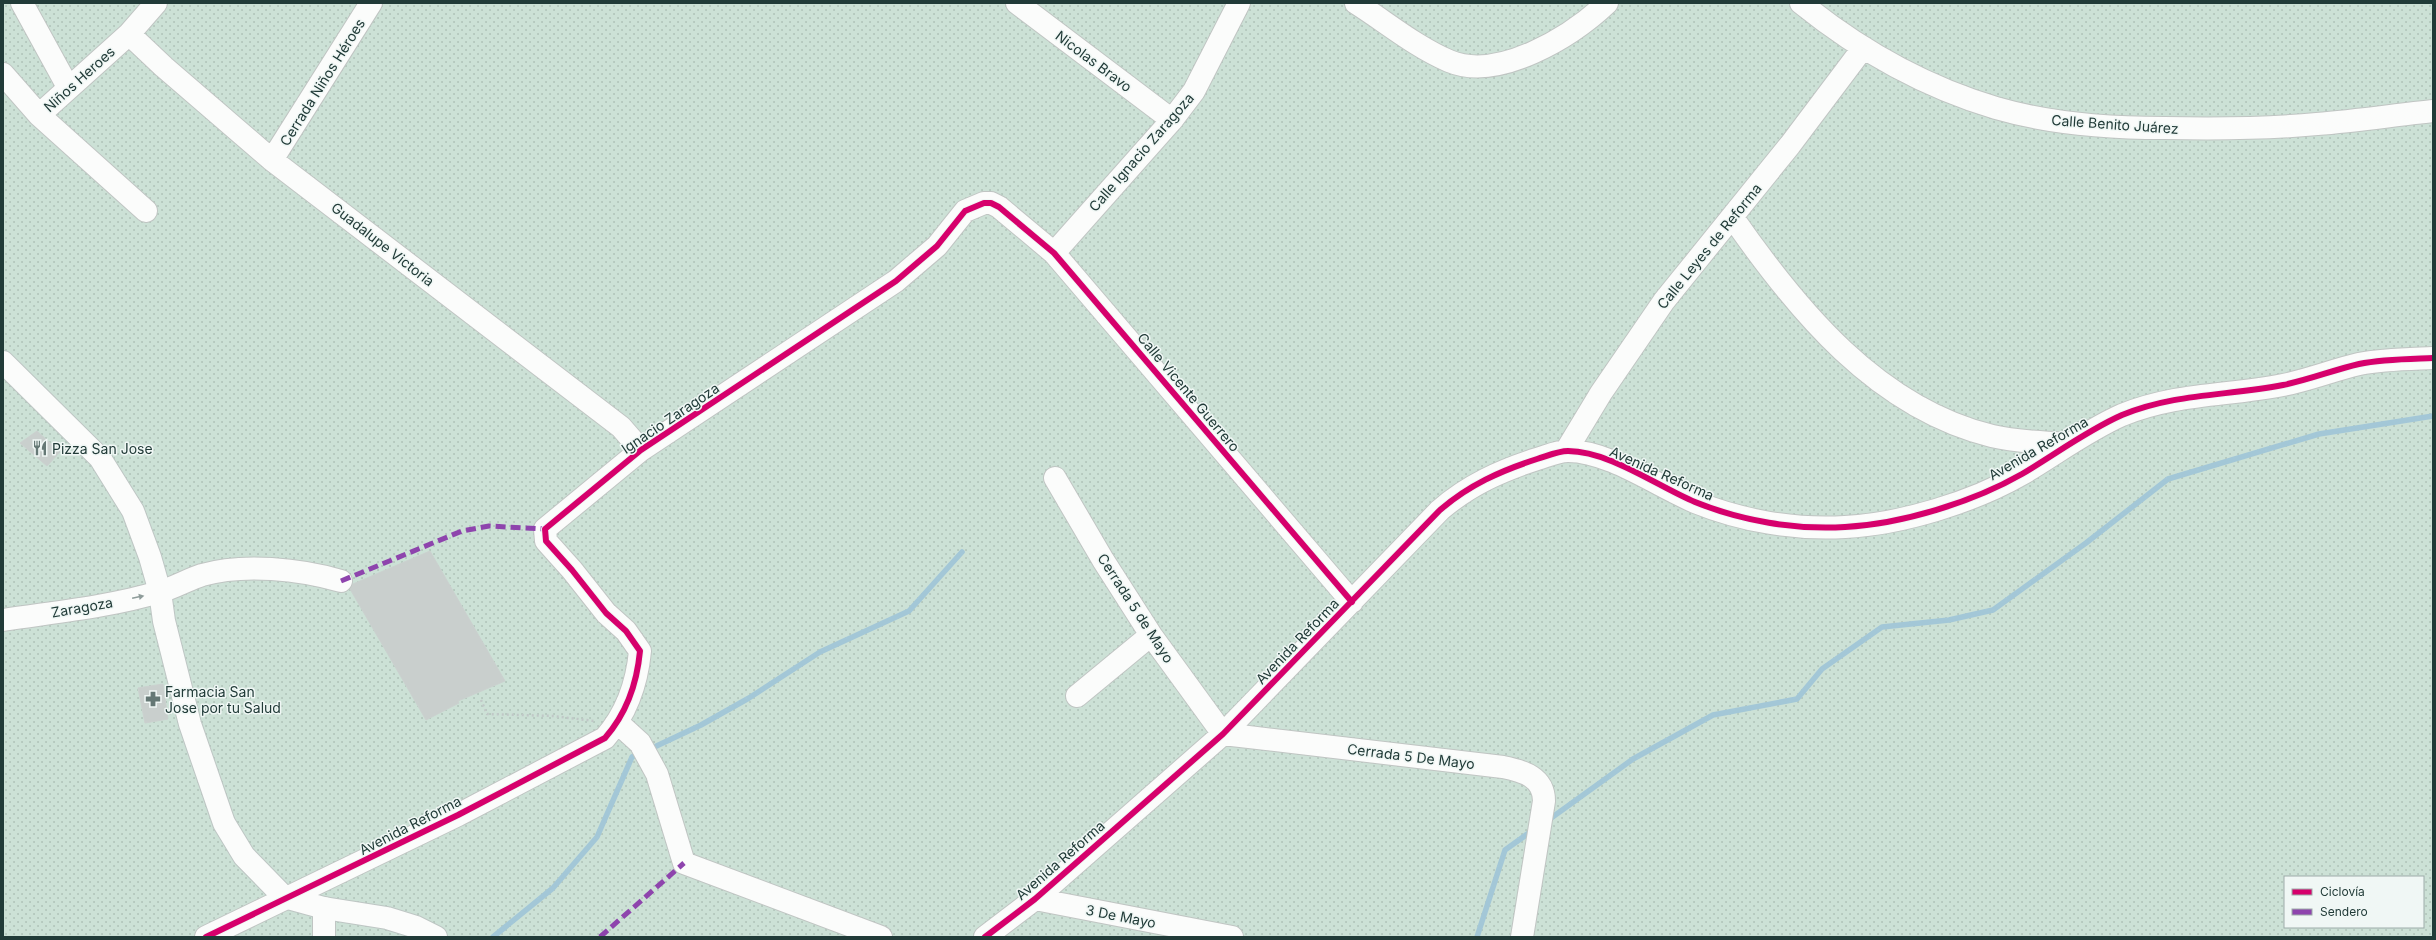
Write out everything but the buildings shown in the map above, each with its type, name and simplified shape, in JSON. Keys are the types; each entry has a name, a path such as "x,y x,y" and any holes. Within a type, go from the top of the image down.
{"street":[{"path":"22,3 68,87"},
{"name":"Niños Heroes","path":"3,74 39,115 68,87 129,34 156,3"},
{"name":"Cerrada Niños Héroes","path":"272,160 371,3"},
{"name":"Nicolas Bravo","path":"1017,3 1172,120"},
{"name":"Calle Ignacio Zaragoza","path":"1054,253 1172,120 1194,90 1239,3"},
{"path":"1356,3 1449,61 1480,67 1500,64 1523,57 1573,30 1607,3"},
{"name":"Calle Benito Juárez","path":"1801,3 1863,48 1912,74 1996,108 2067,123 2132,128 2227,129 2318,124 2433,110"},
{"name":"Guadalupe Victoria","path":"129,34 164,67 272,160 620,428 641,450"},
{"name":"Calle Leyes de Reforma","path":"1566,451 1601,393 1664,301 1696,260 1733,218 1863,48"},
{"path":"39,115 146,211"},
{"name":"Ignacio Zaragoza","path":"618,723 638,672 640,651 626,631 606,613 572,570 546,541 545,529 641,450 896,281 937,246 964,210 984,203 991,203 999,207"},
{"name":"Calle Vicente Guerrero","path":"999,207 1054,253 1352,602"},
{"path":"1733,218 1766,264 1808,317 1853,360 1890,388 1934,414 1966,428 1992,436 2067,444"},
{"name":"Avenida Reforma","path":"985,937 1035,899 1223,734 1440,510 1459,494 1493,475 1566,451 1579,452 1614,463 1694,501 1723,512 1795,527 1850,527 1895,520 1963,500 2022,474 2067,444 2123,415 2176,398 2281,386 2376,361 2433,358"},
{"path":"3,362 100,458 133,510 150,557 160,592 164,621 188,717 224,823 244,856 284,897 324,908 387,918 416,926 436,937"},
{"name":"Cerrada 5 de Mayo","path":"1055,478 1103,560 1151,636 1223,734"},
{"name":"Zaragoza","path":"3,620 95,606 160,592 202,575 237,570 262,569 315,574 340,581"},
{"path":"1077,696 1151,636"},
{"path":"618,723 640,744 657,774 669,818 684,862 881,937"},
{"name":"Avenida Reforma","path":"206,937 284,897 324,882 458,815 605,738 618,723"},
{"name":"Cerrada 5 De Mayo","path":"1223,734 1503,767 1526,773 1536,779 1543,789 1544,801 1522,937"},
{"name":"3 De Mayo","path":"1035,899 1232,937"},
{"path":"324,908 324,937"}],"path":[{"path":"481,700 487,714 553,716 618,723"}],"green space":[{"path":"3,3 2433,3 2433,937 3,937"}],"waterway":[{"path":"1547,821 1633,759 1713,715 1797,699 1822,669 1882,627 1949,620 1993,610 2086,543 2168,479 2319,434 2433,416"},
{"path":"648,750 701,725 749,698 820,652 909,611 962,552"},
{"path":"493,937 553,888 597,837 632,757 640,753"},
{"path":"1477,937 1505,850 1533,830"}],"marked path":[{"path":"341,581 462,531 489,526 545,529"},
{"path":"600,937 684,863"}],"cycle path":[{"path":"206,937 458,815 605,738 625,708 636,675 640,651 626,631 606,613 572,570 546,541 545,529 641,450 896,281 937,246 965,211 984,203 991,203 999,207 1054,253 1352,602"},
{"path":"985,937 1035,899 1223,734 1440,510 1462,493 1510,469 1560,452 1568,451 1584,453 1600,457 1633,470 1695,502 1713,509 1750,519 1769,523 1826,528 1867,525 1936,510 1982,494 2022,474 2109,421 2142,408 2182,399 2283,385 2368,362 2433,358"}],"place":[{"name":"Pizza San Jose","path":"40,448"},
{"name":"Farmacia San Jose por tu Salud","path":"153,699"}]}
